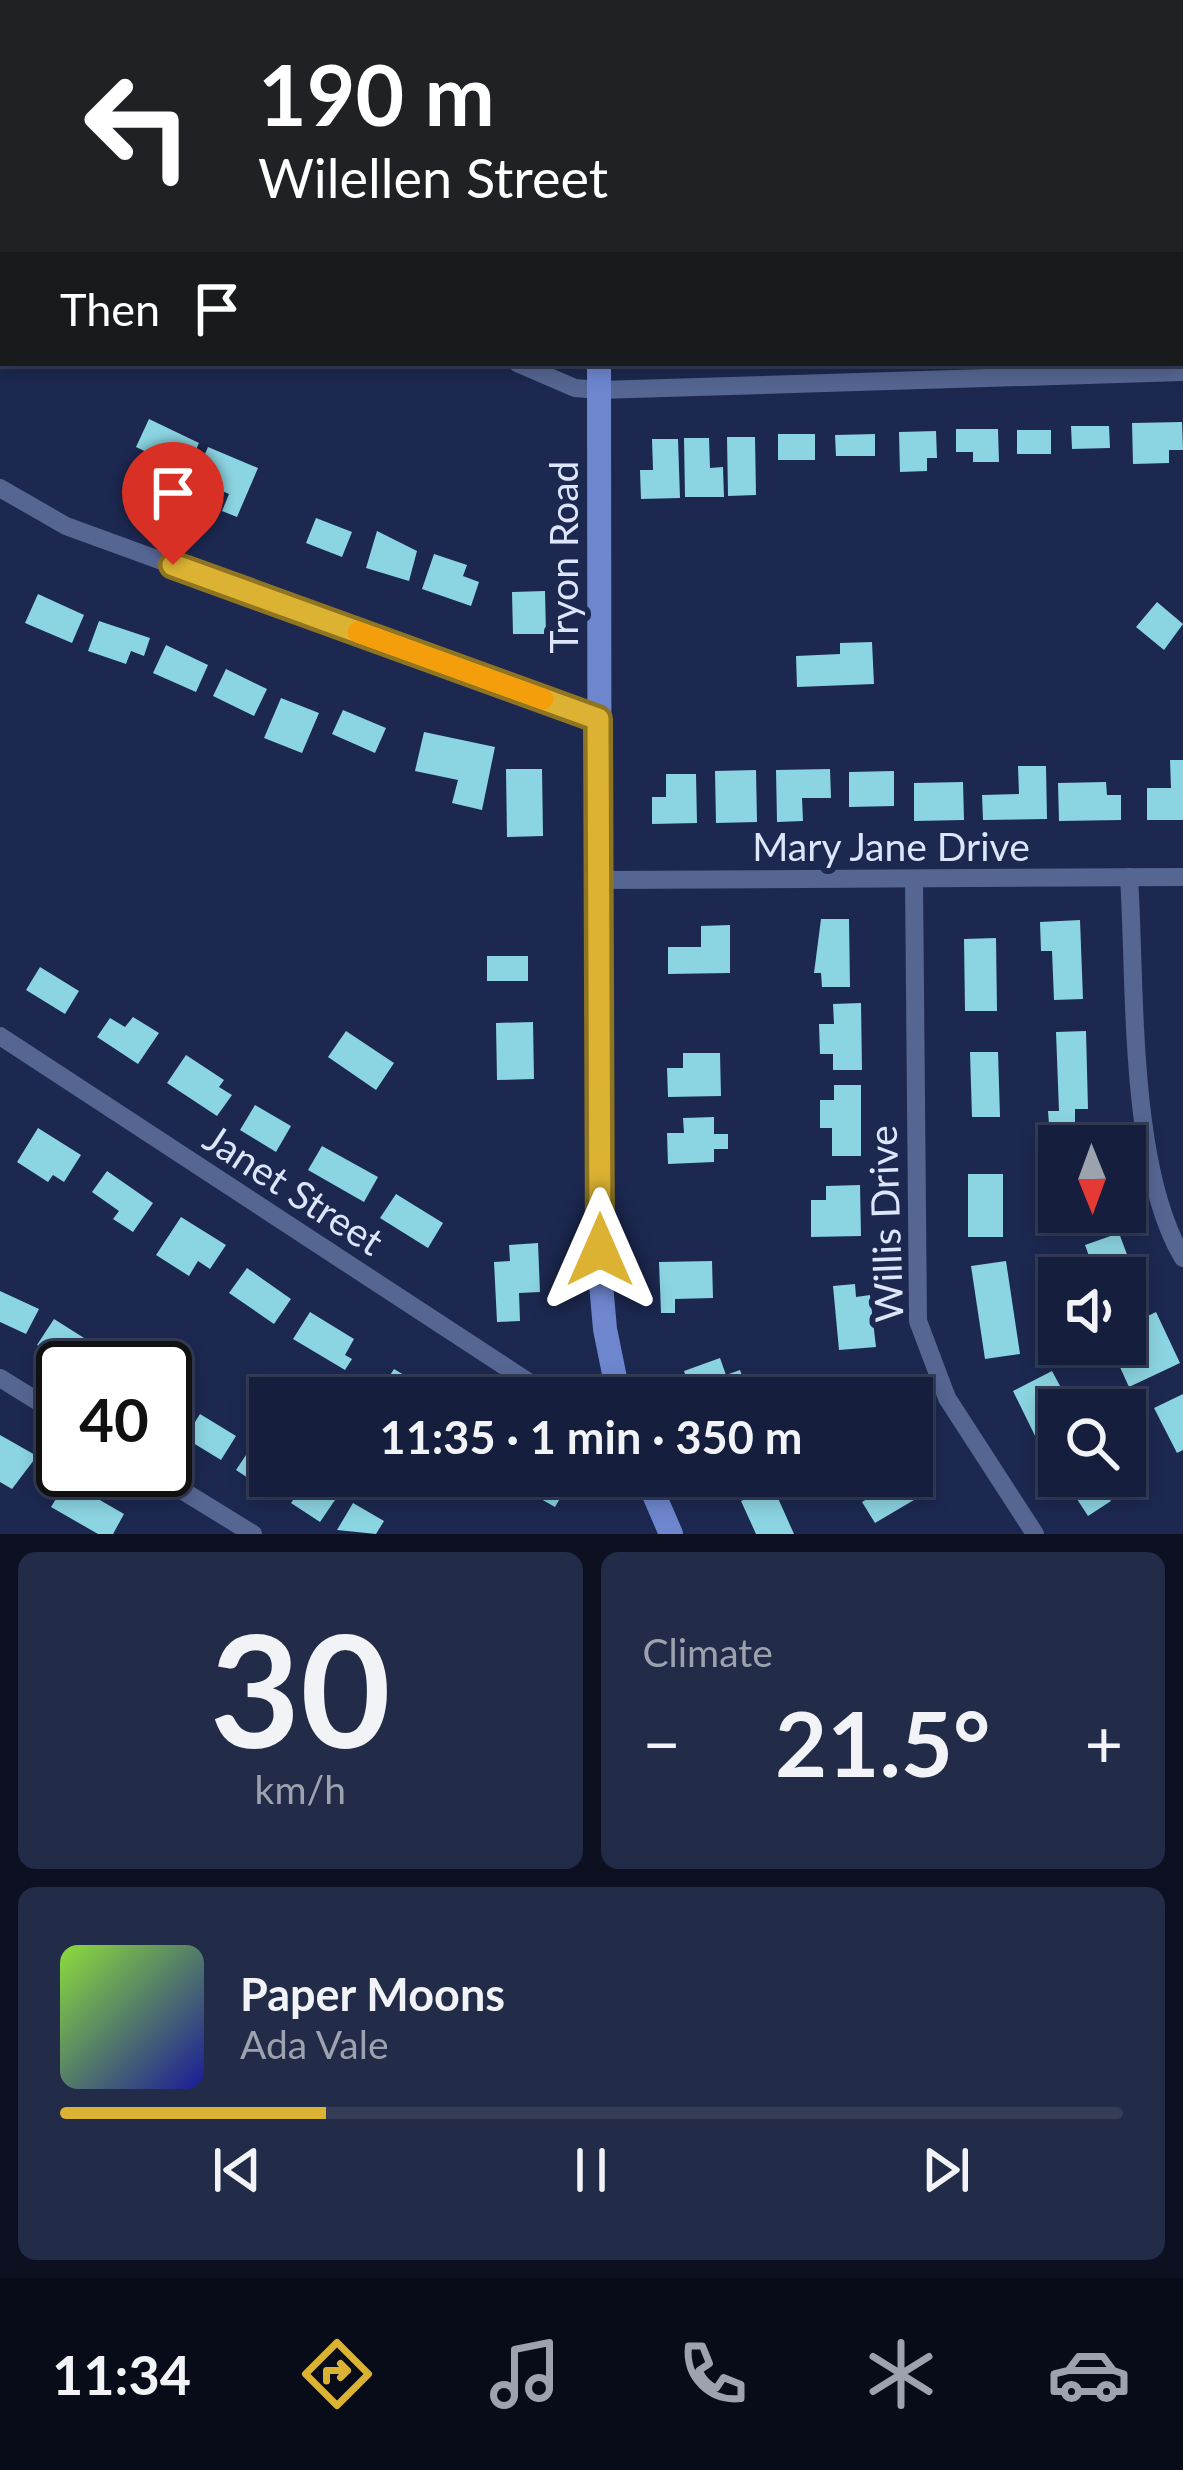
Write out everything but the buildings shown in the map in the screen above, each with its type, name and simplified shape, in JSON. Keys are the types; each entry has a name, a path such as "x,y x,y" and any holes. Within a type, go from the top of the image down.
{"street":[{"path":"524,366 559,382 599,390 1183,372"},
{"name":"Tryon Road","path":"599,366 600,1274 616,1377"},
{"path":"0,488 66,526 598,719"},
{"name":"Mary Jane Drive","path":"599,880 1183,877"},
{"path":"1129,878 1148,1157 1161,1210 1183,1258"},
{"name":"Willis Drive","path":"914,880 918,1321 947,1398 1035,1534"},
{"name":"Janet Street","path":"0,1036 521,1377"},
{"path":"0,1378 36,1400"},
{"path":"192,1496 253,1534"},
{"path":"655,1497 671,1534"}],"slow traffic":[{"path":"358,632 543,699"}],"route":[{"path":"173,565 598,719 600,1250"}]}
